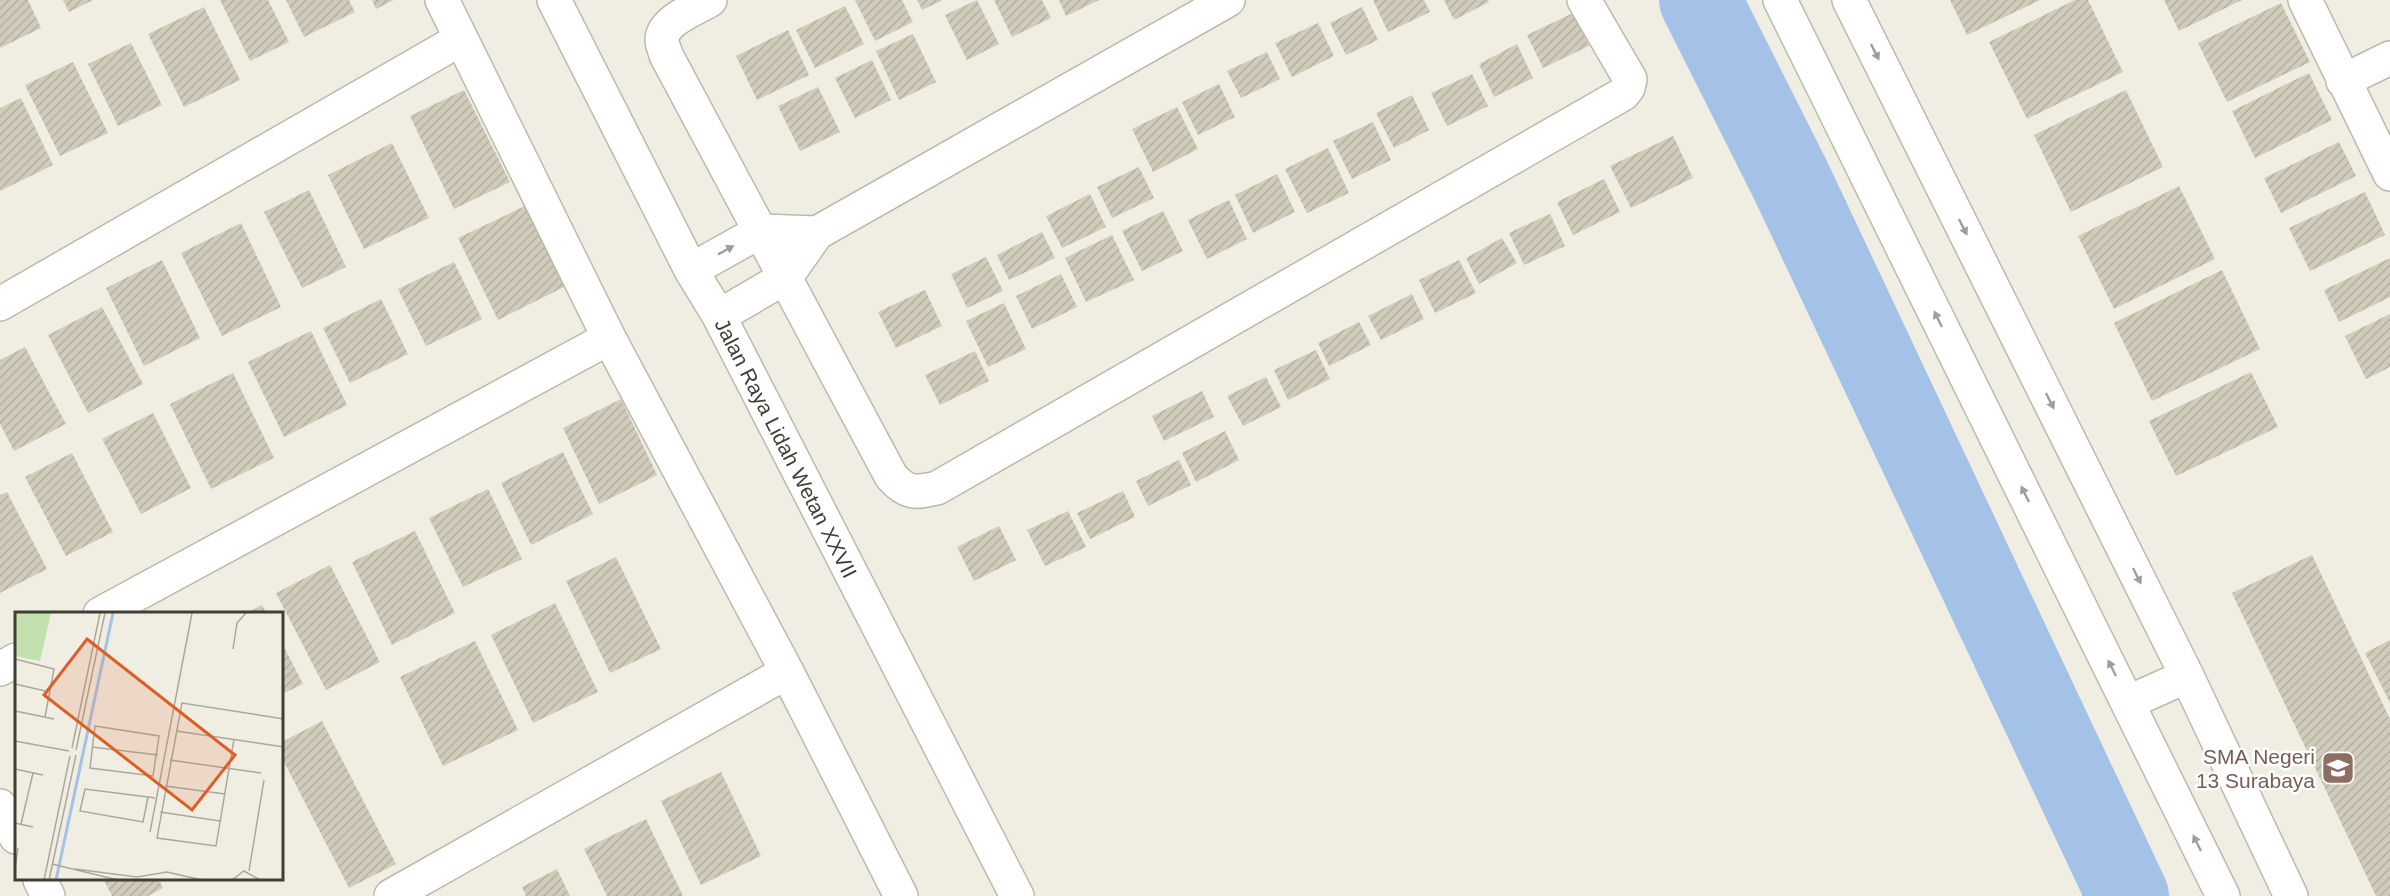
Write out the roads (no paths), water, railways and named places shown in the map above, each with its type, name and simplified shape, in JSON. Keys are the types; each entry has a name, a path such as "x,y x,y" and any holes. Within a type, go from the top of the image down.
{"street":[{"path":"442,0 609,338 787,672 901,896"},
{"name":"Jalan Raya Lidah Wetan XXVII","path":"554,0 691,270 719,316 1017,896"},
{"path":"710,0 674,21 664,32 662,42 666,55 891,476 901,487 910,492 937,488 1623,94 1628,88 1630,79 1584,0"},
{"path":"719,316 786,277 818,234 1228,0"},
{"path":"1780,0 2223,896"},
{"path":"1849,0 2187,676 2290,896"},
{"path":"2306,0 2343,81 2390,174"},
{"path":"0,304 462,39"},
{"path":"2343,81 2390,58"},
{"path":"691,270 761,231 818,234"},
{"path":"104,612 609,338"},
{"path":"0,669 15,661"},
{"path":"391,896 787,672"},
{"path":"2128,702 2187,676"},
{"path":"0,806 15,835"},
{"path":"41,881 48,896"}],"waterway":[{"path":"1700,0 1791,181 2128,896"}],"place":[{"name":"SMA Negeri 13 Surabaya","path":"2338,768"}]}
